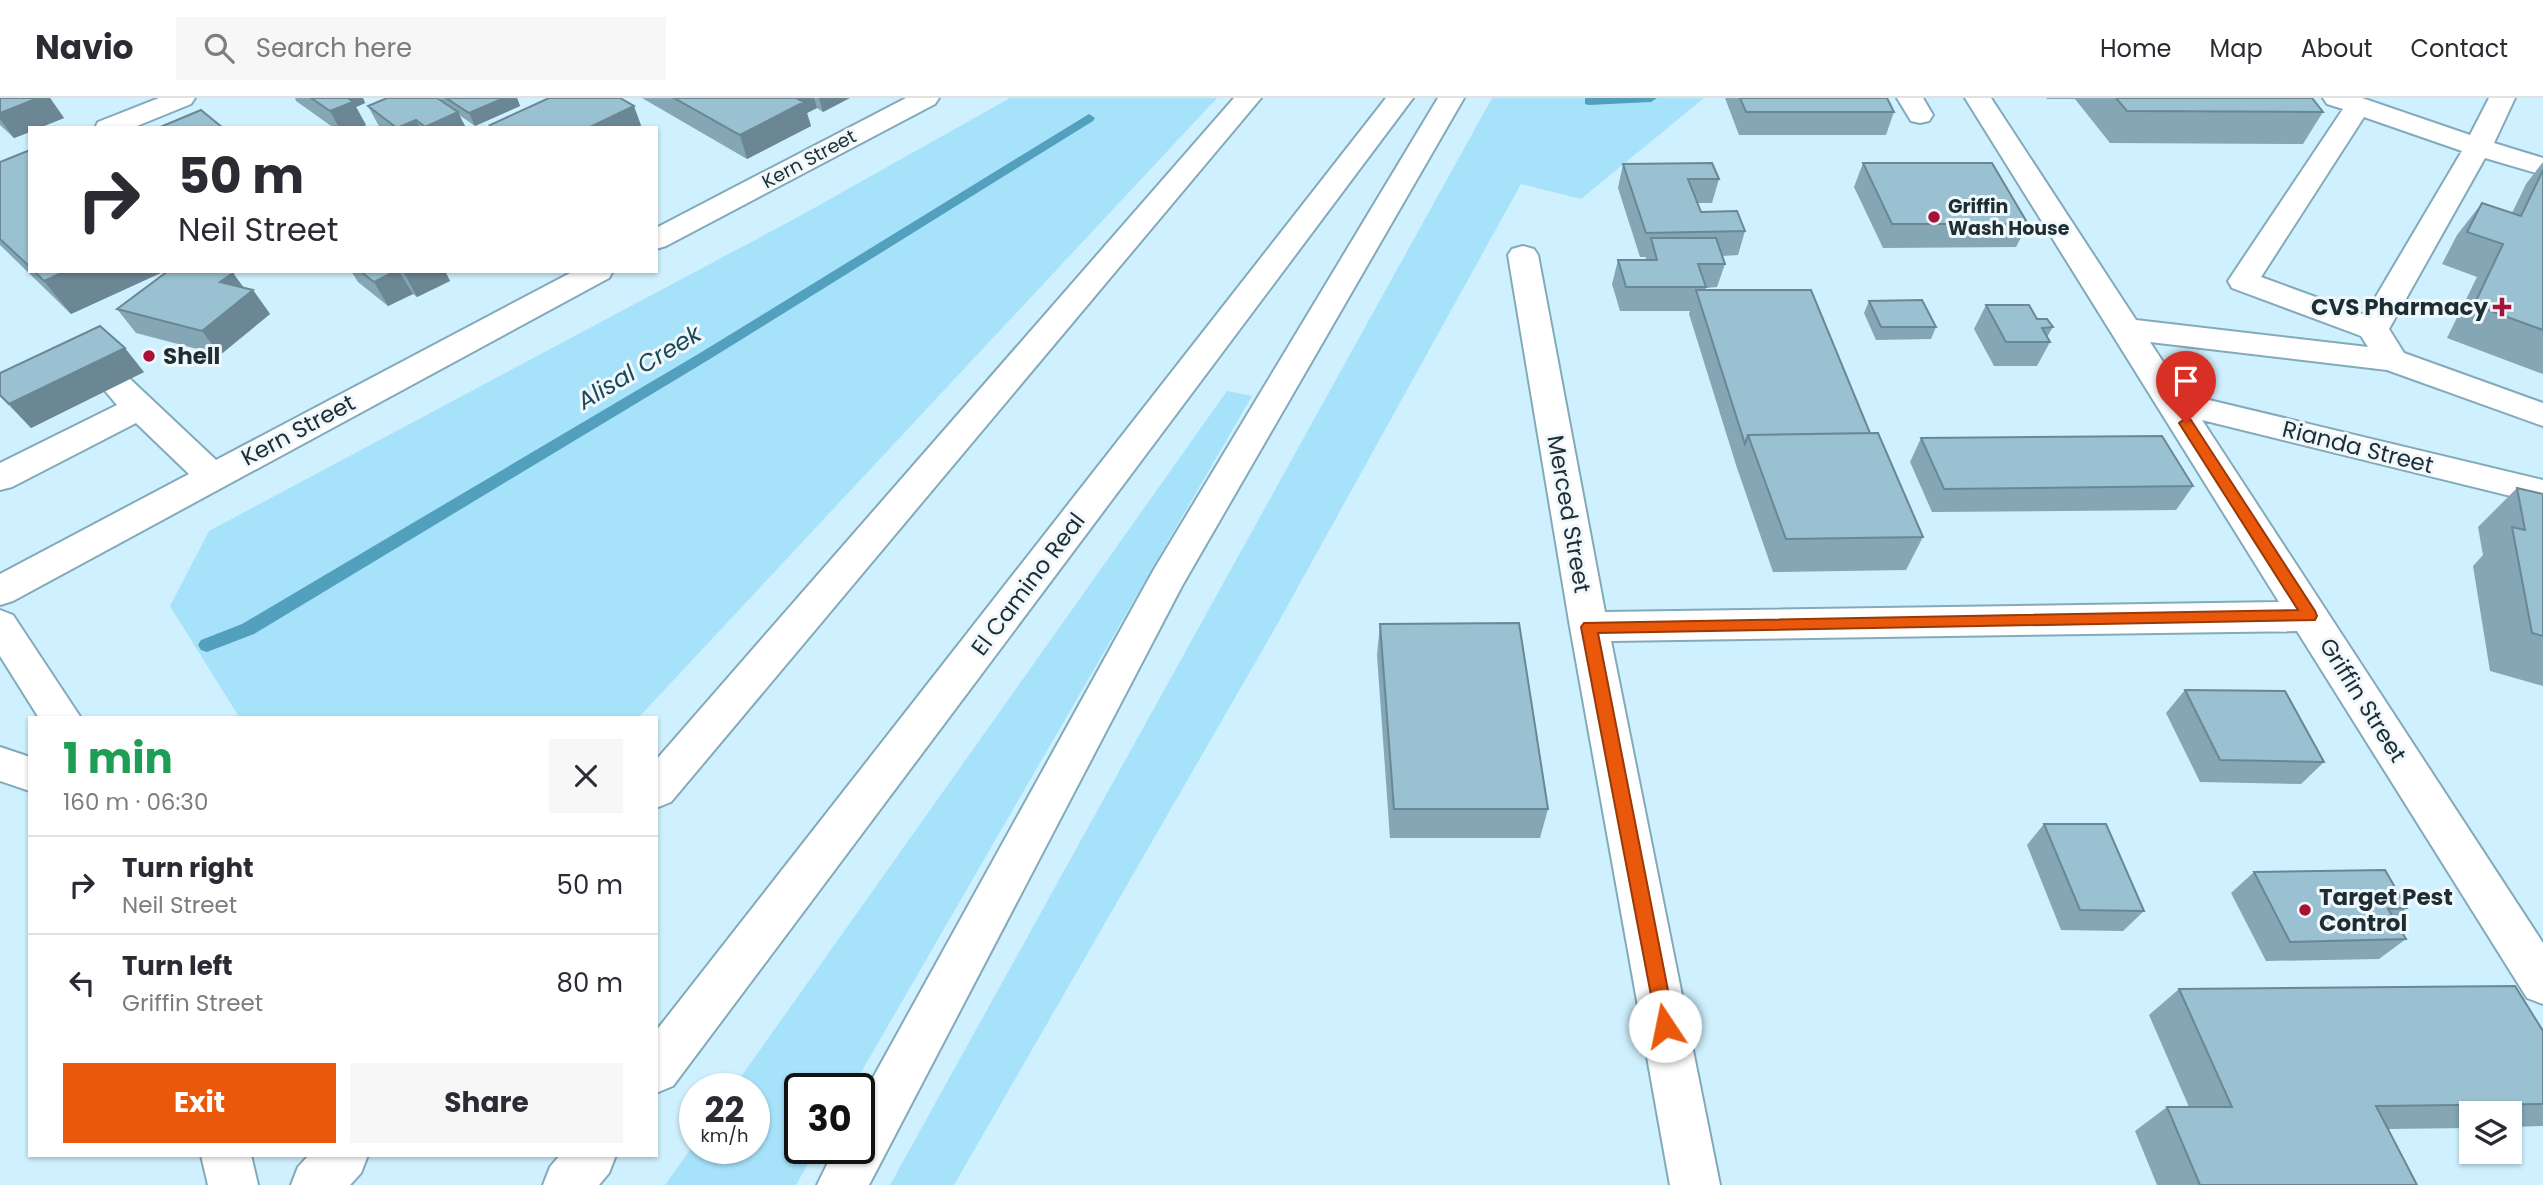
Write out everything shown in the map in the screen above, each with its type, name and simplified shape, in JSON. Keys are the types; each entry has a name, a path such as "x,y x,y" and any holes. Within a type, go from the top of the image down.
{"main road":[{"path":"113,126 182,98"},
{"name":"Kern Street","path":"658,239 926,98"},
{"path":"658,788 1248,98"},
{"name":"El Camino Real","path":"658,1067 1400,98"},
{"path":"842,1185 1166,582 1451,98"},
{"name":"Griffin Street","path":"1978,98 2543,983"},
{"path":"2373,329 2478,147 2502,98"},
{"path":"2392,360 2373,329 2243,281 2347,102 2543,167"},
{"name":"Merced Street","path":"1522,256 1695,1185"},
{"name":"Kern Street","path":"0,591 594,273"},
{"path":"2126,329 2392,360 2543,415"},
{"path":"0,478 128,396 212,476"},
{"name":"Rianda Street","path":"2172,402 2543,492"},
{"path":"1589,627 2309,616"},
{"path":"0,625 60,716"},
{"path":"0,764 28,773"},
{"path":"226,1157 233,1185"},
{"path":"316,1185 341,1157"},
{"path":"568,1185 589,1157"}],"shaded area":[{"path":"1010,98 1217,98 640,716 238,716 170,606 209,531 798,217"},
{"path":"1492,98 1704,98 1581,199 1521,184 1278,623 954,1185 890,1185"},
{"path":"1227,391 1252,396 861,1073 784,1073 784,1164 808,1164 796,1185 665,1185 680,1164 770,1164 770,1073 744,1073"}],"building":[{"path":"0,98 38,98 0,113"},
{"path":"311,98 348,98 353,102 330,111"},
{"path":"387,98 437,98 458,112 427,126 416,120 394,126 368,106"},
{"path":"446,98 504,98 469,113"},
{"path":"549,98 620,98 634,106 592,126 490,125"},
{"path":"674,98 796,98 804,102 740,135"},
{"path":"1740,98 1887,98 1894,112 1746,112"},
{"path":"2116,98 2312,98 2323,112 2127,111"},
{"path":"201,110 221,126 163,126"},
{"path":"28,151 28,265 0,239 0,162"},
{"path":"1712,163 1719,179 1688,179 1701,212 1737,211 1745,231 1646,233 1623,164"},
{"path":"1863,163 1992,163 2028,224 1892,224"},
{"path":"2543,170 2543,330 2474,305 2503,244 2467,232 2482,203 2521,216"},
{"path":"1651,238 1716,238 1725,264 1698,264 1706,287 1626,287 1618,260 1657,260"},
{"path":"36,273 62,273 44,281"},
{"path":"165,273 233,273 220,282 253,290 202,331 117,309"},
{"path":"363,273 392,273 374,282"},
{"path":"1696,290 1811,290 1870,433 1748,435 1745,444"},
{"path":"1922,300 1936,327 1881,327 1869,301"},
{"path":"1986,305 2029,305 2037,319 2047,319 2053,327 2042,328 2050,342 2006,342"},
{"path":"100,326 125,348 9,404 0,395 0,373"},
{"path":"1878,433 1923,537 1786,539 1748,435"},
{"path":"2162,436 2193,486 1944,489 1921,438"},
{"path":"2517,488 2543,494 2543,636 2532,633 2512,527 2525,530"},
{"path":"1519,623 1548,809 1394,809 1380,624"},
{"path":"2185,690 2285,691 2324,762 2220,760"},
{"path":"2044,824 2106,824 2144,911 2080,910"},
{"path":"2385,870 2407,908 2388,909 2406,939 2290,942 2254,872"},
{"path":"2515,986 2543,1031 2543,1104 2522,1104 2522,1101 2459,1101 2459,1105 2376,1106 2417,1185 2200,1185 2167,1107 2232,1107 2179,989"}],"waterway":[{"name":"Alisal Creek","path":"1589,101 1651,98"},
{"name":"Alisal Creek","path":"207,645 248,629 705,356 1089,118"}],"place":[{"name":"Griffin Wash House","path":"1934,217"},
{"name":"CVS Pharmacy","path":"2502,307"},
{"name":"Shell","path":"149,356"},
{"name":"Target Pest Control","path":"2305,910"}],"route":[{"path":"1665,1026 1589,627 2309,616 2186,423"}]}
